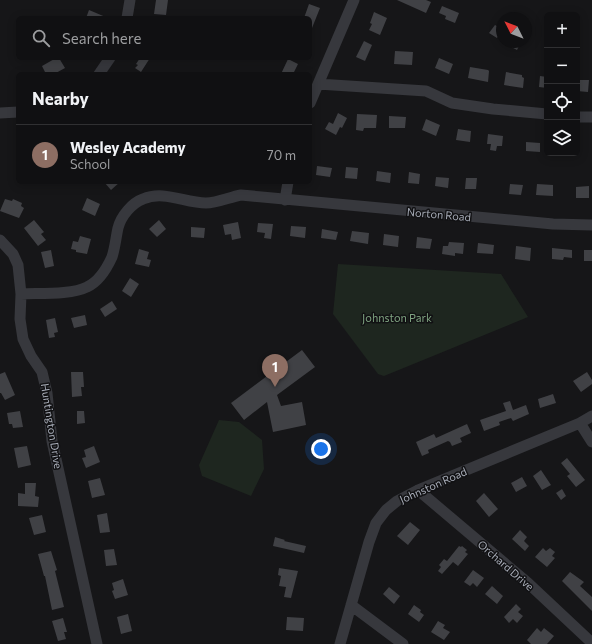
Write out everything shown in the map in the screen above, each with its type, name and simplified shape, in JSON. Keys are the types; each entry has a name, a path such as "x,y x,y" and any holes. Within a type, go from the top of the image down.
{"street":[{"path":"127,16 130,0"},
{"path":"312,98 354,0"},
{"path":"100,72 109,60"},
{"path":"318,84 426,91 452,103 493,109 544,114"},
{"path":"0,113 16,112"},
{"path":"580,117 592,117"},
{"path":"285,200 288,184"},
{"name":"Norton Road","path":"21,294 75,292 87,287 97,280 112,256 119,225 133,204 156,195 205,203 241,195 553,224 592,225"},
{"name":"Huntington Drive","path":"0,240 13,254 18,265 21,294 20,319 22,340 42,372 47,393 52,440 97,644"},
{"name":"Johnston Road","path":"340,644 369,542 376,523 386,510 397,501 418,490 580,423 592,416"},
{"path":"580,423 592,442"},
{"name":"Orchard Drive","path":"418,490 528,583 592,643"},
{"path":"351,606 403,644"}],"green space":[{"name":"Johnston Park","path":"338,264 501,274 528,317 384,376 378,374 333,314"},
{"path":"219,420 239,422 262,440 264,469 251,496 202,476 199,465"}],"building":[{"path":"156,0 168,0 166,15 154,14"},
{"path":"397,0 426,0 431,2 426,13"},
{"path":"309,4 320,8 312,28 312,16 305,16"},
{"path":"442,6 459,13 455,23 445,19 446,16 439,13"},
{"path":"89,10 103,16 87,16"},
{"path":"374,12 387,18 380,35 369,30 372,24 370,23"},
{"path":"495,25 496,26 496,37 489,33"},
{"path":"364,41 372,45 365,61 356,57"},
{"path":"395,51 413,52 412,65 394,64"},
{"path":"439,58 453,64 449,74 435,68"},
{"path":"52,60 60,60 65,68 58,72 45,72 42,66"},
{"path":"139,60 149,60 141,72 135,68 138,65 136,64"},
{"path":"288,60 298,64 294,72 282,72"},
{"path":"470,67 488,70 488,82 468,78"},
{"path":"506,72 522,75 524,78 523,88 504,85"},
{"path":"540,76 544,77 544,88 539,87"},
{"path":"580,80 589,80 588,92 580,91"},
{"path":"338,113 347,118 342,128 340,127 336,135 325,129 329,122 333,124"},
{"path":"357,114 377,115 376,128 364,128 363,131 356,130"},
{"path":"389,116 406,117 405,128 389,128"},
{"path":"426,119 440,125 436,136 422,130"},
{"path":"458,129 471,131 470,142 456,140"},
{"path":"488,134 503,136 502,146 497,146 496,151 490,150 491,144 487,144"},
{"path":"526,142 540,143 540,152 526,151"},
{"path":"317,166 332,168 330,177 316,175"},
{"path":"346,167 358,168 357,179 345,178"},
{"path":"377,171 391,173 390,183 376,181"},
{"path":"409,172 420,174 419,184 408,183"},
{"path":"436,177 449,178 448,188 435,186"},
{"path":"466,178 477,178 476,189 465,189"},
{"path":"106,184 118,184 111,190"},
{"path":"510,184 523,185 521,195 509,194"},
{"path":"537,184 553,185 553,196 536,195"},
{"path":"589,186 589,198 576,198 576,187"},
{"path":"87,198 100,204 95,216 82,210"},
{"path":"5,199 12,201 13,199 22,203 21,206 24,208 19,218 0,211"},
{"path":"34,220 44,232 41,234 46,240 38,246 24,228"},
{"path":"159,220 166,229 157,237 149,229"},
{"path":"238,222 241,238 232,240 231,234 225,235 223,225"},
{"path":"258,223 273,224 271,239 264,238 265,233 257,232"},
{"path":"291,226 306,227 305,238 290,236"},
{"path":"191,227 205,228 204,238 191,237"},
{"path":"322,229 338,232 336,240 321,238"},
{"path":"352,231 369,233 368,244 350,241"},
{"path":"384,234 399,236 398,247 383,245"},
{"path":"80,236 91,239 87,254 76,252 76,250 71,249 73,241 78,242"},
{"path":"417,237 432,239 430,249 416,248"},
{"path":"449,242 464,243 463,254 455,253 455,256 442,254 443,246 448,246"},
{"path":"478,243 494,245 493,254 477,253"},
{"path":"516,246 531,248 530,261 515,259"},
{"path":"552,248 572,250 572,258 564,257 563,260 552,259"},
{"path":"139,249 149,252 147,259 151,260 149,267 135,264"},
{"path":"51,250 54,266 45,268 41,252"},
{"path":"584,250 592,250 592,261 584,261"},
{"path":"130,278 139,284 131,297 122,291"},
{"path":"112,301 117,309 105,317 100,309"},
{"path":"85,315 87,325 74,328 71,318"},
{"path":"55,318 58,332 54,333 55,337 49,338 46,320"},
{"path":"302,350 315,367 277,395 281,406 302,402 306,425 273,432 267,402 244,420 231,403"},
{"path":"5,372 15,395 5,400 0,393 0,374"},
{"path":"71,372 83,372 84,387 81,387 82,396 72,397"},
{"path":"587,372 592,380 592,384 581,392 573,381"},
{"path":"553,394 556,403 540,408 538,399"},
{"path":"510,401 513,410 526,405 529,414 513,421 511,418 499,422 500,425 484,431 480,420 506,411 503,403"},
{"path":"20,411 23,427 13,428 12,424 9,424 7,413"},
{"path":"77,411 84,411 85,423 77,424"},
{"path":"467,424 471,433 460,438 462,442 452,446 448,441 428,450 429,453 422,456 416,442 434,434 436,438"},
{"path":"27,446 31,465 18,468 14,448"},
{"path":"94,446 100,462 86,468 82,458 86,457 84,450"},
{"path":"567,458 585,480 576,487 567,476 570,474 561,463"},
{"path":"541,470 551,485 542,490 533,476"},
{"path":"522,477 527,486 516,492 511,483"},
{"path":"100,478 105,495 92,498 88,481"},
{"path":"25,483 36,483 35,496 39,497 38,507 18,506 18,493 25,494"},
{"path":"562,489 566,496 561,500 556,493"},
{"path":"484,493 498,509 489,517 476,501"},
{"path":"107,513 110,532 100,533 97,515"},
{"path":"42,515 46,532 34,535 29,518"},
{"path":"410,522 420,530 408,545 397,536"},
{"path":"520,530 527,537 524,541 529,546 525,551 512,539"},
{"path":"275,537 285,540 284,541 306,546 304,553 273,546"},
{"path":"459,546 462,546 467,550 465,552 468,554 458,566 453,562 442,574 438,571 441,567 439,565 444,559 447,561"},
{"path":"543,548 546,551 550,548 555,552 552,556 555,558 547,567 535,557"},
{"path":"114,549 117,565 106,566 104,550"},
{"path":"51,551 57,570 55,571 64,607 52,610 45,576 38,554"},
{"path":"279,568 298,571 291,598 284,597 286,587 279,586 281,576 278,575"},
{"path":"473,570 484,578 477,587 473,583 470,586 464,582"},
{"path":"570,572 584,582 580,586 592,597 592,611 562,581"},
{"path":"123,579 128,595 115,599 112,591 114,590 112,583"},
{"path":"492,586 503,596 497,604 485,594"},
{"path":"389,587 400,596 394,604 383,594"},
{"path":"516,604 521,609 518,612 523,616 517,623 513,619 509,623 504,617"},
{"path":"414,605 421,610 420,612 424,615 419,622 408,614"},
{"path":"128,614 132,631 121,634 117,617"},
{"path":"287,617 304,618 303,631 286,630"},
{"path":"63,618 67,632 64,632 66,639 58,641 52,621"},
{"path":"438,621 445,625 443,628 450,632 444,640 431,632"},
{"path":"537,628 541,632 544,628 554,636 547,644 531,644 527,640"}],"place":[{"name":"Wesley Academy","path":"275,387"}]}
